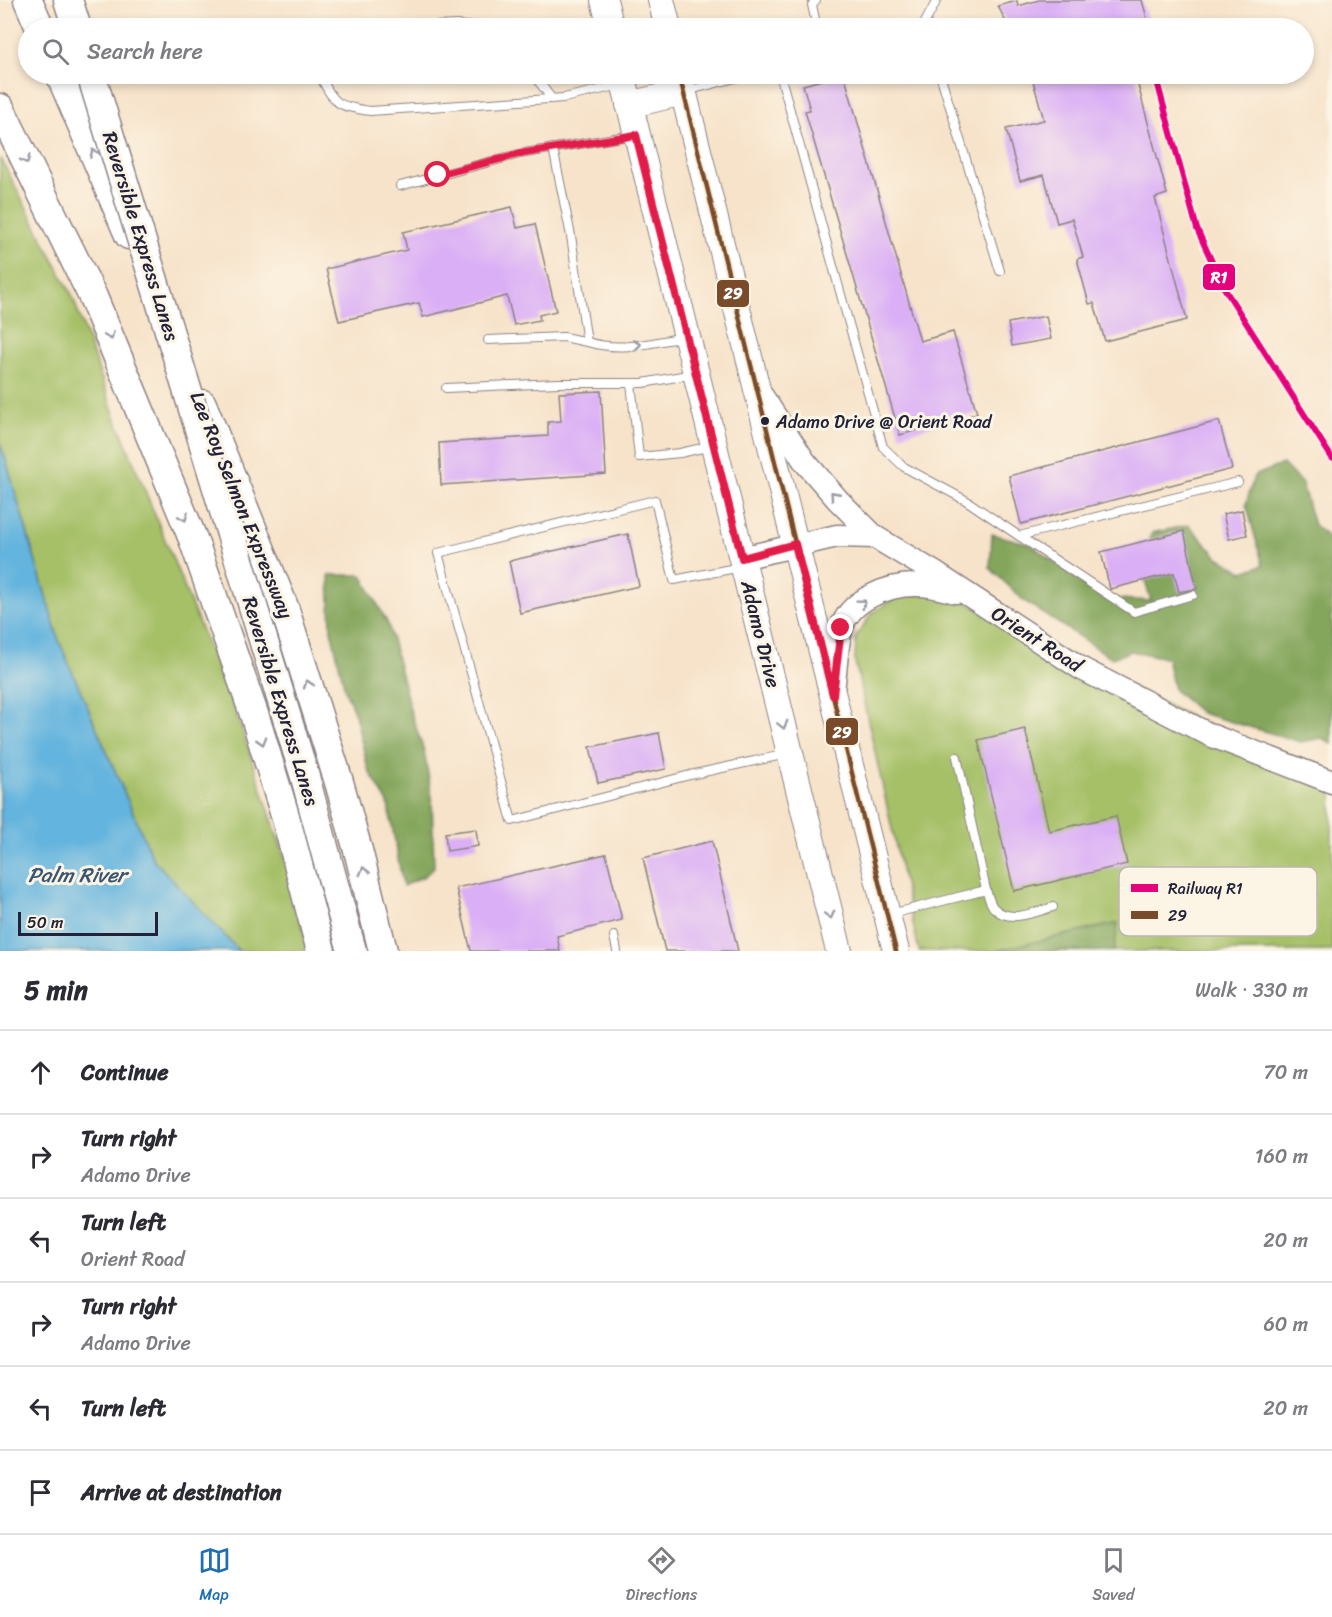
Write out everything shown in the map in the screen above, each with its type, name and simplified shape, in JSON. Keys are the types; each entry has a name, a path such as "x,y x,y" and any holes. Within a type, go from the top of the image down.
{"highway":[{"path":"68,0 74,18"},
{"name":"Lee Roy Selmon Expressway","path":"64,84 195,387 284,607 339,782 381,939"},
{"name":"Reversible Express Lanes","path":"94,84 305,777 352,951"},
{"path":"0,108 93,297 193,539 255,717 287,822 321,951"}],"main road":[{"path":"604,0 608,18"},
{"path":"661,0 666,18"},
{"path":"625,88 670,84"},
{"path":"681,84 896,951"},
{"name":"Adamo Drive","path":"625,88 838,951"}],"street":[{"name":"Orient Road","path":"755,385 805,462 838,500 876,537 1082,669 1210,735 1332,782"},
{"path":"743,562 795,544 837,536 876,537"},
{"path":"833,695 841,628 853,610 868,597 889,589 916,584 967,594"}],"lane":[{"path":"815,18 812,4 816,0"},
{"path":"927,18 937,0"},
{"path":"324,84 331,96 345,108 370,111 552,99 625,88"},
{"path":"541,84 552,99"},
{"path":"783,84 883,447 904,467 967,501 1134,612 1192,595"},
{"path":"943,84 1000,271"},
{"path":"400,186 519,154 636,135"},
{"path":"553,148 571,236 587,342"},
{"path":"488,340 564,338 610,348 631,347 687,336"},
{"path":"446,388 558,383 644,383 696,374"},
{"path":"631,383 639,457 680,453 714,446"},
{"path":"1019,536 1238,483"},
{"path":"743,562 674,580 655,500 438,553 512,821 690,775 790,753"},
{"path":"957,757 986,890 994,908 1007,916 1019,916 1053,907"},
{"path":"887,915 986,890"},
{"path":"614,936 617,951"}],"green space":[{"path":"0,157 72,295 114,414 241,727 291,877 308,951 239,951 153,859 59,641 0,445"},
{"path":"1283,464 1302,484 1314,525 1332,541 1332,744 1322,738 1301,742 1201,713 1174,690 1167,658 1131,651 1112,658 1024,601 990,568 992,534 1030,544 1102,598 1151,601 1139,560 1152,533 1189,525 1218,557 1243,572 1263,565 1246,504 1254,476"},
{"path":"329,575 362,575 388,624 411,713 424,751 432,797 434,867 424,876 403,886 388,803 368,769 355,714 345,690 331,630"},
{"path":"944,591 1332,789 1332,951 919,951 855,662 856,637 872,613 897,597"},
{"path":"1118,923 1114,951 994,951"}],"water":[{"name":"Palm River","path":"0,445 59,641 153,859 239,951 0,951"}],"building":[{"path":"1039,0 1142,0 1147,18 1004,18 998,6 1017,1 1018,6"},
{"path":"847,84 920,341 953,332 977,413 900,435 805,111 810,110 803,85"},
{"path":"1034,84 1138,84 1167,194 1155,198 1187,320 1105,341 1094,303 1089,304 1077,259 1083,257 1072,219 1057,223 1044,175 1020,181 1006,129 1044,120"},
{"path":"512,207 517,228 535,224 556,311 539,315 540,320 514,325 507,296 423,317 419,303 339,321 326,269 407,250 403,232"},
{"path":"1046,316 1051,339 1012,346 1008,323"},
{"path":"601,391 606,474 441,485 439,443 548,436 548,422 561,421 559,393"},
{"path":"1219,421 1232,469 1021,524 1009,476"},
{"path":"1242,510 1247,535 1229,539 1223,514"},
{"path":"1184,531 1197,589 1179,592 1174,573 1110,589 1101,552"},
{"path":"628,534 639,586 520,613 509,561"},
{"path":"1025,729 1049,831 1116,816 1127,864 1014,891 978,740"},
{"path":"659,733 666,769 598,783 590,747"},
{"path":"476,829 478,846 447,851 445,833"},
{"path":"712,841 738,951 665,951 643,858"},
{"path":"606,854 622,920 557,936 560,951 471,951 456,888"}],"rail line":[{"name":"R1","path":"1158,84 1197,229 1224,288 1332,458"}],"transit line":[{"name":"29","path":"681,84 896,951"}],"place":[{"name":"Adamo Drive @ Orient Road","path":"765,421"}],"route":[{"path":"438,175 519,154 636,135 742,558 795,544 833,695 841,628"}]}
